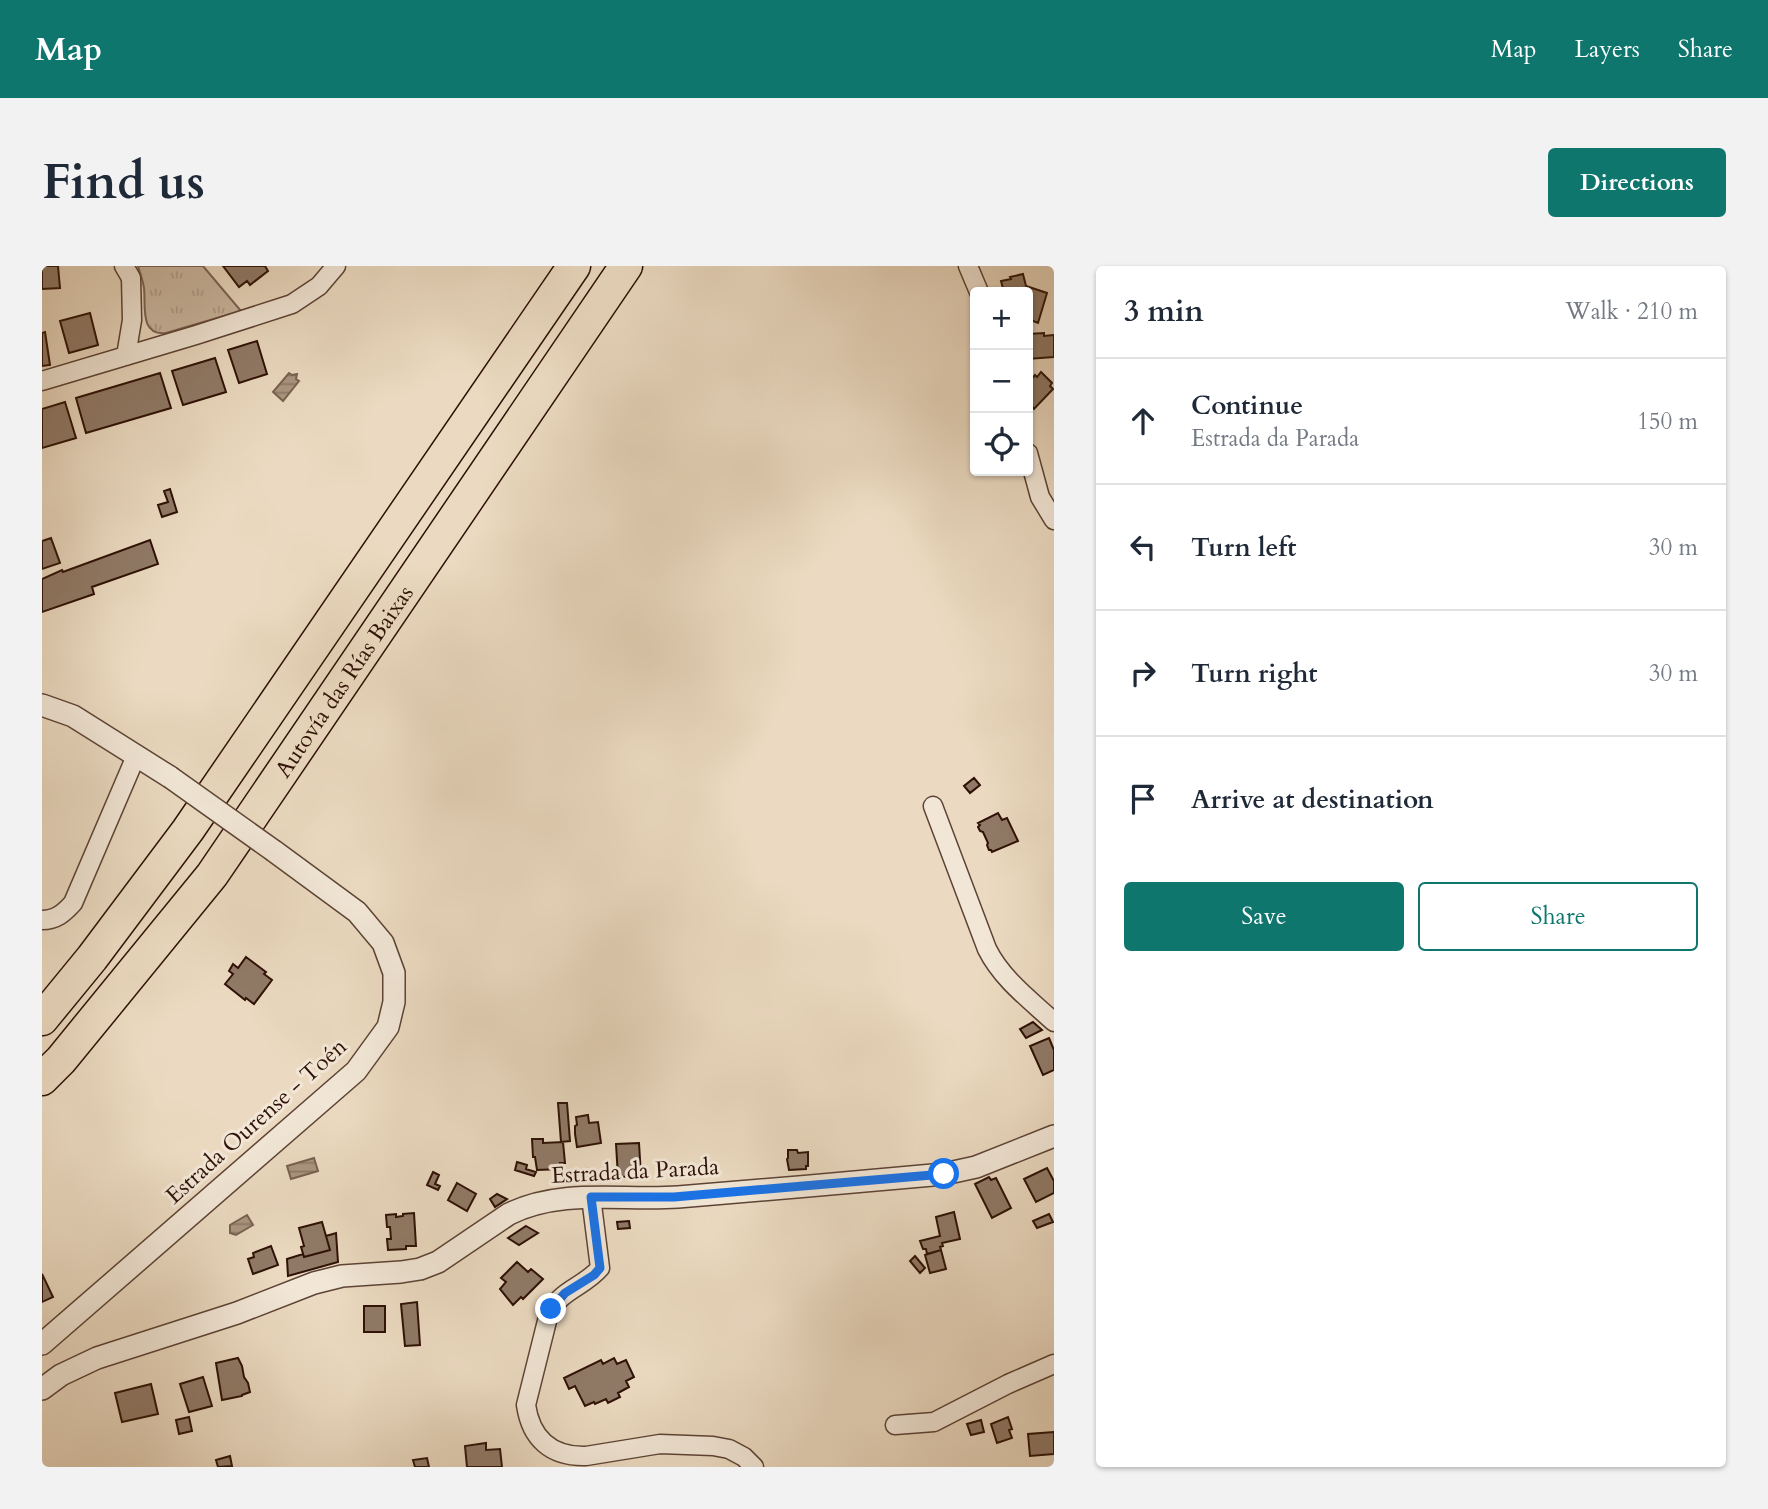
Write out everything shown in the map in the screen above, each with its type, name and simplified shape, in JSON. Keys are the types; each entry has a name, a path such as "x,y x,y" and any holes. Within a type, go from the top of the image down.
{"highway":[{"name":"Autovía das Rías Baixas","path":"42,1019 92,958 188,830 574,266"},
{"name":"Autovía das Rías Baixas","path":"42,1079 61,1060 212,875 626,266"}],"street":[{"path":"124,266 131,278 132,320 126,356"},
{"path":"42,381 292,304 319,286 335,266"},
{"path":"968,266 977,287"},
{"path":"1033,472 1040,498 1054,520"},
{"path":"42,705 73,716 136,756 73,903 64,913 51,920 42,920"},
{"name":"Estrada Ourense - Toén","path":"42,1344 356,1072 388,1027 394,1002 394,973 383,943 357,912 170,777 136,756"},
{"path":"933,806 994,963 1002,974 1054,1022"},
{"name":"Estrada da Parada","path":"42,1389 61,1375 97,1358 237,1313 314,1283 342,1276 421,1269 438,1262 489,1226 521,1208 573,1197 674,1197 944,1174 976,1167 1054,1136"},
{"path":"591,1197 600,1268 594,1275 565,1293 551,1309 526,1405 528,1419 536,1434 545,1445 558,1453 574,1456 660,1444 713,1446 729,1449 744,1457 754,1467"},
{"path":"895,1425 934,1422 1054,1364"}],"green space":[{"path":"138,266 203,266 241,311 166,333 157,333 151,330 146,318 144,288"}],"shaded area":[{"path":"289,373 297,374 296,379 299,381 283,401 273,392"},
{"path":"314,1158 318,1171 291,1179 287,1166"},
{"path":"247,1215 253,1225 236,1235 230,1233 230,1225"}],"building":[{"path":"42,266 58,266 60,288 42,289"},
{"path":"223,266 265,266 268,271 250,285 247,281 239,287"},
{"path":"1023,274 1026,286 1029,287 1003,287 1001,281 1011,279 1010,277"},
{"path":"1033,288 1047,293 1038,323 1033,321"},
{"path":"90,313 98,345 69,353 60,321"},
{"path":"45,332 50,365 42,366 42,333"},
{"path":"1033,334 1054,335 1054,357 1033,359"},
{"path":"257,341 267,374 239,383 228,350"},
{"path":"215,358 226,392 183,405 172,371"},
{"path":"1041,372 1052,383 1050,386 1053,389 1034,409 1033,377 1035,375 1037,377"},
{"path":"160,373 171,408 86,433 76,398"},
{"path":"65,402 76,438 42,448 42,409"},
{"path":"170,489 177,512 162,517 158,505 168,502 164,491"},
{"path":"51,538 60,563 42,569 42,541"},
{"path":"150,540 158,564 92,587 94,594 42,612 42,579"},
{"path":"974,778 980,785 970,793 964,786"},
{"path":"998,813 1002,820 1007,818 1018,841 992,852 978,823"},
{"path":"246,957 272,980 254,1004 225,984 233,974 229,971 233,964 238,968"},
{"path":"1033,1022 1042,1030 1026,1038 1020,1029"},
{"path":"1049,1038 1054,1050 1054,1070 1043,1075 1030,1046"},
{"path":"558,1103 567,1103 570,1141 561,1142"},
{"path":"588,1115 589,1123 598,1122 601,1143 577,1147 576,1117"},
{"path":"532,1139 543,1139 543,1143 563,1142 565,1163 560,1163 561,1169 537,1170"},
{"path":"639,1143 641,1176 618,1177 616,1144"},
{"path":"788,1150 808,1152 806,1169 789,1170"},
{"path":"517,1162 536,1172 534,1176 515,1170"},
{"path":"1047,1168 1054,1181 1054,1193 1036,1202 1024,1179"},
{"path":"587,1169 589,1182 575,1180 574,1171"},
{"path":"433,1172 439,1175 435,1184 440,1186 438,1190 427,1185"},
{"path":"989,1177 991,1180 996,1178 1011,1208 992,1218 975,1184"},
{"path":"457,1183 476,1194 467,1211 448,1200"},
{"path":"497,1194 507,1199 495,1207 490,1199"},
{"path":"954,1212 960,1239 942,1243 941,1250 927,1254 920,1241 940,1236 936,1217"},
{"path":"414,1213 416,1246 388,1250 387,1239 391,1239 386,1215 396,1214 396,1217"},
{"path":"1049,1214 1053,1222 1037,1228 1033,1221"},
{"path":"629,1221 630,1228 618,1229 617,1222"},
{"path":"322,1222 330,1250 304,1257 299,1228"},
{"path":"526,1226 538,1233 519,1245 508,1238"},
{"path":"336,1233 338,1262 288,1276 287,1259 330,1250 326,1236"},
{"path":"271,1246 278,1265 253,1274 248,1259 254,1257 253,1253"},
{"path":"941,1250 946,1269 930,1273 925,1255"},
{"path":"915,1256 925,1268 920,1273 910,1261"},
{"path":"517,1262 528,1272 531,1269 543,1279 513,1305 500,1289 506,1282 501,1278"},
{"path":"42,1274 53,1297 42,1302"},
{"path":"417,1302 420,1345 405,1346 401,1304"},
{"path":"364,1306 385,1306 385,1332 364,1332"},
{"path":"238,1358 250,1392 222,1400 216,1363"},
{"path":"614,1358 617,1364 626,1360 634,1377 626,1381 629,1387 618,1393 620,1397 608,1403 606,1399 585,1406 575,1386 569,1389 564,1378 601,1360 603,1364"},
{"path":"203,1377 212,1406 189,1412 180,1384"},
{"path":"151,1384 158,1414 122,1422 115,1393"},
{"path":"189,1417 192,1431 179,1434 176,1420"},
{"path":"1008,1417 1012,1438 997,1443 991,1424"},
{"path":"981,1420 984,1432 971,1435 967,1424"},
{"path":"1054,1432 1054,1454 1030,1456 1028,1434"},
{"path":"486,1443 486,1450 500,1449 502,1467 467,1467 465,1446"},
{"path":"230,1456 232,1466 218,1467 216,1460"},
{"path":"427,1458 429,1467 415,1467 413,1460"}],"route":[{"path":"551,1309 565,1293 594,1275 600,1268 591,1197 674,1197 944,1174"}]}
